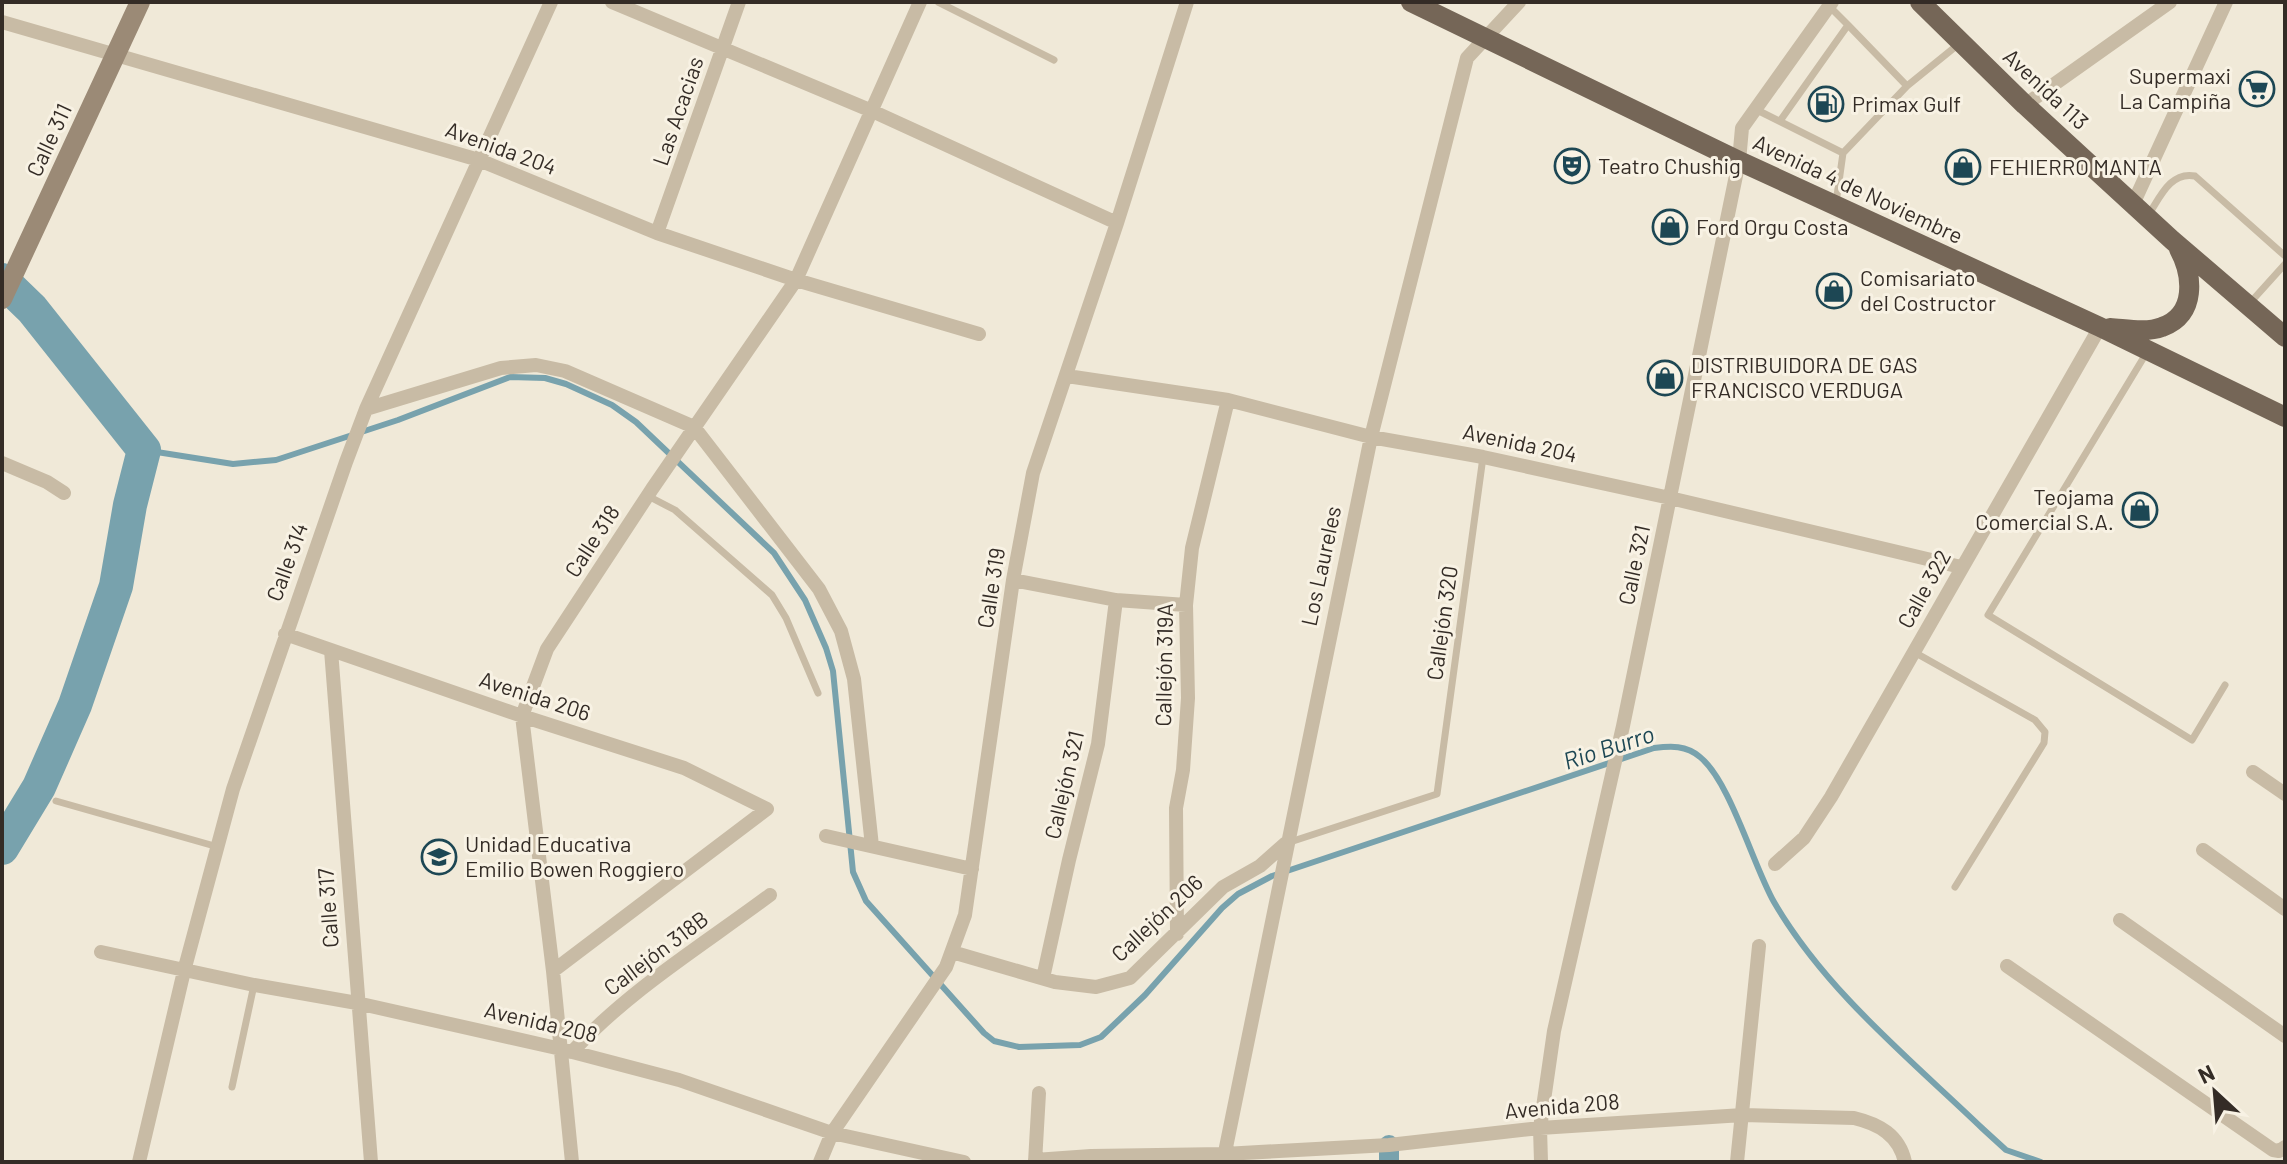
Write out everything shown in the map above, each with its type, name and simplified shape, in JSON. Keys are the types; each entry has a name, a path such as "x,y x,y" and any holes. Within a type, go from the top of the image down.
{"main road":[{"name":"Avenida 4 de Noviembre","path":"1411,2 1739,161 2100,327 2285,417"},
{"name":"Avenida 113","path":"1920,2 2025,105 2172,240 2285,337"},
{"path":"2100,327 2152,329 2172,323 2179,316 2188,299 2190,280 2181,252 2172,240"}],"street":[{"name":"Calle 311","path":"2,299 140,2"},
{"name":"Calle 314","path":"139,1162 184,971 233,789 346,462 366,409 551,2"},
{"path":"612,2 872,111 1117,223"},
{"name":"Las Acacias","path":"657,233 739,2"},
{"name":"Calle 318","path":"572,1162 567,1050 553,971 522,716 547,649 650,492 796,280 920,2"},
{"name":"Calle 319","path":"820,1162 832,1133 946,967 965,915 1013,580 1033,473 1187,2"},
{"name":"Los Laureles","path":"1223,1158 1371,437 1467,58 1519,2"},
{"path":"2025,105 2170,2"},
{"name":"Calle 321","path":"1541,1162 1540,1128 1554,1031 1623,726 1739,161 1742,128 1831,4"},
{"path":"2140,209 2222,4"},
{"name":"Avenida 204","path":"2,22 479,160 657,233 796,280 979,334"},
{"name":"Calle 322","path":"1775,864 1804,838 1831,797 2100,327"},
{"path":"366,409 501,368 536,365 565,371 690,433 819,589 841,631 854,679 867,844"},
{"name":"Avenida 204","path":"1067,376 1228,400 1371,437 1483,457 1670,498 1961,567"},
{"name":"Callejón 319A","path":"1177,934 1176,808 1183,770 1188,698 1186,605 1192,548 1228,400"},
{"path":"2,463 47,482 64,493"},
{"path":"1013,580 1116,600 1186,605"},
{"name":"Callejón 321","path":"1043,978 1098,744 1116,600"},
{"name":"Avenida 206","path":"285,634 684,768 767,809 553,971"},
{"name":"Calle 317","path":"331,650 371,1162"},
{"path":"2253,772 2285,794"},
{"path":"826,836 972,869"},
{"name":"Callejón 206","path":"952,952 1043,978 1096,987 1130,978 1223,887 1260,866 1286,843"},
{"path":"2203,850 2285,909"},
{"name":"Callejón 318B","path":"567,1050 770,895"},
{"path":"2120,920 2285,1036"},
{"path":"1737,1162 1759,946"},
{"name":"Avenida 208","path":"101,952 254,985 357,1003 567,1050 679,1080 832,1133 964,1162"},
{"path":"2007,966 2273,1150 2285,1147"},
{"path":"1035,1161 1039,1093"},
{"name":"Avenida 208","path":"1035,1161 1091,1156 1223,1158 1394,1145 1540,1128 1743,1115 1854,1118 1871,1122 1897,1141 1905,1162"}],"lane":[{"path":"938,2 1054,60"},
{"path":"1831,4 1907,86"},
{"path":"1780,121 1848,25"},
{"path":"1835,206 1843,153 1907,86 1962,42"},
{"path":"1755,109 1843,153"},
{"path":"2140,209 2170,182 2181,176 2195,176 2285,256"},
{"path":"2248,305 2285,264"},
{"path":"2148,350 1988,615 2192,740 2225,685"},
{"name":"Callejón 320","path":"1286,843 1437,794 1483,457"},
{"path":"650,492 772,595 786,618 818,693"},
{"path":"1914,652 2035,720 2045,732 2044,743 1955,887"},
{"path":"56,801 218,847"},
{"path":"232,1087 254,985"}],"waterway":[{"path":"2,280 32,309 144,450 130,505 116,586 75,705 39,787 2,848"},
{"name":"Rio Burro","path":"144,450 233,464 276,460 398,420 510,377 545,378 612,405 636,422 774,553 805,600 833,671 853,872 866,901 984,1033 994,1041 1019,1047 1080,1045 1101,1037 1145,995 1222,908 1238,894 1272,876 1654,748 1684,748 1700,757 1711,769 1731,804 1774,902 1818,965 1843,994 2006,1150 2041,1162"},
{"path":"1389,1145 1389,1162"}],"place":[{"name":"Supermaxi La Campiña","path":"2257,89"},
{"name":"Primax Gulf","path":"1826,104"},
{"name":"Teatro Chushig","path":"1572,166"},
{"name":"FEHIERRO MANTA","path":"1963,167"},
{"name":"Ford Orgu Costa","path":"1670,227"},
{"name":"Comisariato del Costructor","path":"1834,291"},
{"name":"DISTRIBUIDORA DE GAS FRANCISCO VERDUGA","path":"1665,378"},
{"name":"Teojama Comercial S.A.","path":"2140,510"},
{"name":"Unidad Educativa Emilio Bowen Roggiero","path":"439,857"}]}
